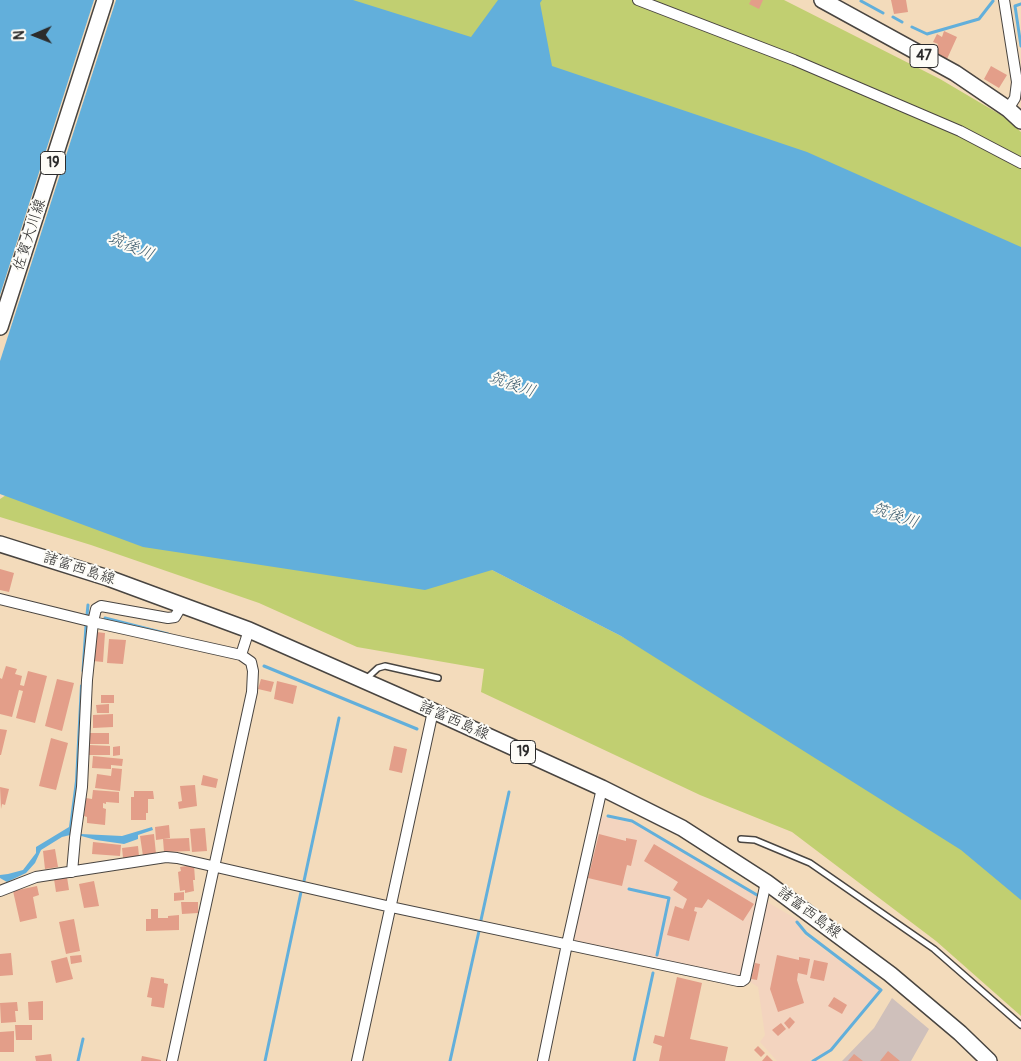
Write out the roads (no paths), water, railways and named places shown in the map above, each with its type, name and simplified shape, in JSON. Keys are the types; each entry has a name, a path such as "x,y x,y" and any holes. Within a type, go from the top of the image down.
{"main road":[{"name":"佐賀大川線","path":"0,326 105,0"},
{"name":"47","path":"822,0 955,73 1021,121"},
{"name":"諸富西島線","path":"0,544 108,578 249,630 602,788 682,828 766,882 890,974 960,1032 989,1061"}],"street":[{"path":"638,0 794,60 960,131 1021,163"},
{"path":"1004,0 1019,82 1015,98 1008,110"},
{"path":"0,599 241,655 250,662 253,671 252,692 172,1061"},
{"path":"72,872 75,833 82,787 87,680 96,608 101,606 168,618 175,617 182,605"},
{"path":"241,655 249,630"},
{"path":"358,1061 433,711"},
{"path":"542,1061 602,788"},
{"path":"0,891 36,877 166,857 178,858 391,907 742,981 745,979 766,882"}],"lane":[{"path":"364,680 378,668 385,666 438,678"},
{"path":"741,839 755,840 810,864 934,949 1021,1025"}],"water":[{"name":"筑後川","path":"0,0 353,0 471,37 498,0 542,0 540,3 552,66 807,152 1021,247 1021,900 961,850 621,636 492,570 425,590 143,547 0,494"},
{"path":"82,684 79,783 72,829 81,834 122,836 152,827 153,830 138,835 138,839 124,844 96,840 74,834 62,837 41,850 35,863 26,873 7,882 0,878 0,875 23,870 36,853 36,847 69,827 75,781 80,685"}],"waterway":[{"path":"861,1 883,13"},
{"path":"912,27 927,34 979,19 993,1"},
{"path":"1021,4 1015,6 1021,46"},
{"path":"893,17 902,22"},
{"path":"87,615 88,605"},
{"path":"105,618 168,634"},
{"path":"83,671 86,626"},
{"path":"264,666 417,729"},
{"path":"304,881 339,718"},
{"path":"481,920 509,792"},
{"path":"608,816 632,821 757,895"},
{"path":"629,889 669,898 657,955"},
{"path":"265,1061 301,892"},
{"path":"797,922 806,933 881,990 831,1050 813,1061"},
{"path":"450,1061 479,931"},
{"path":"634,1061 653,973"},
{"path":"78,1061 83,1039"}]}
